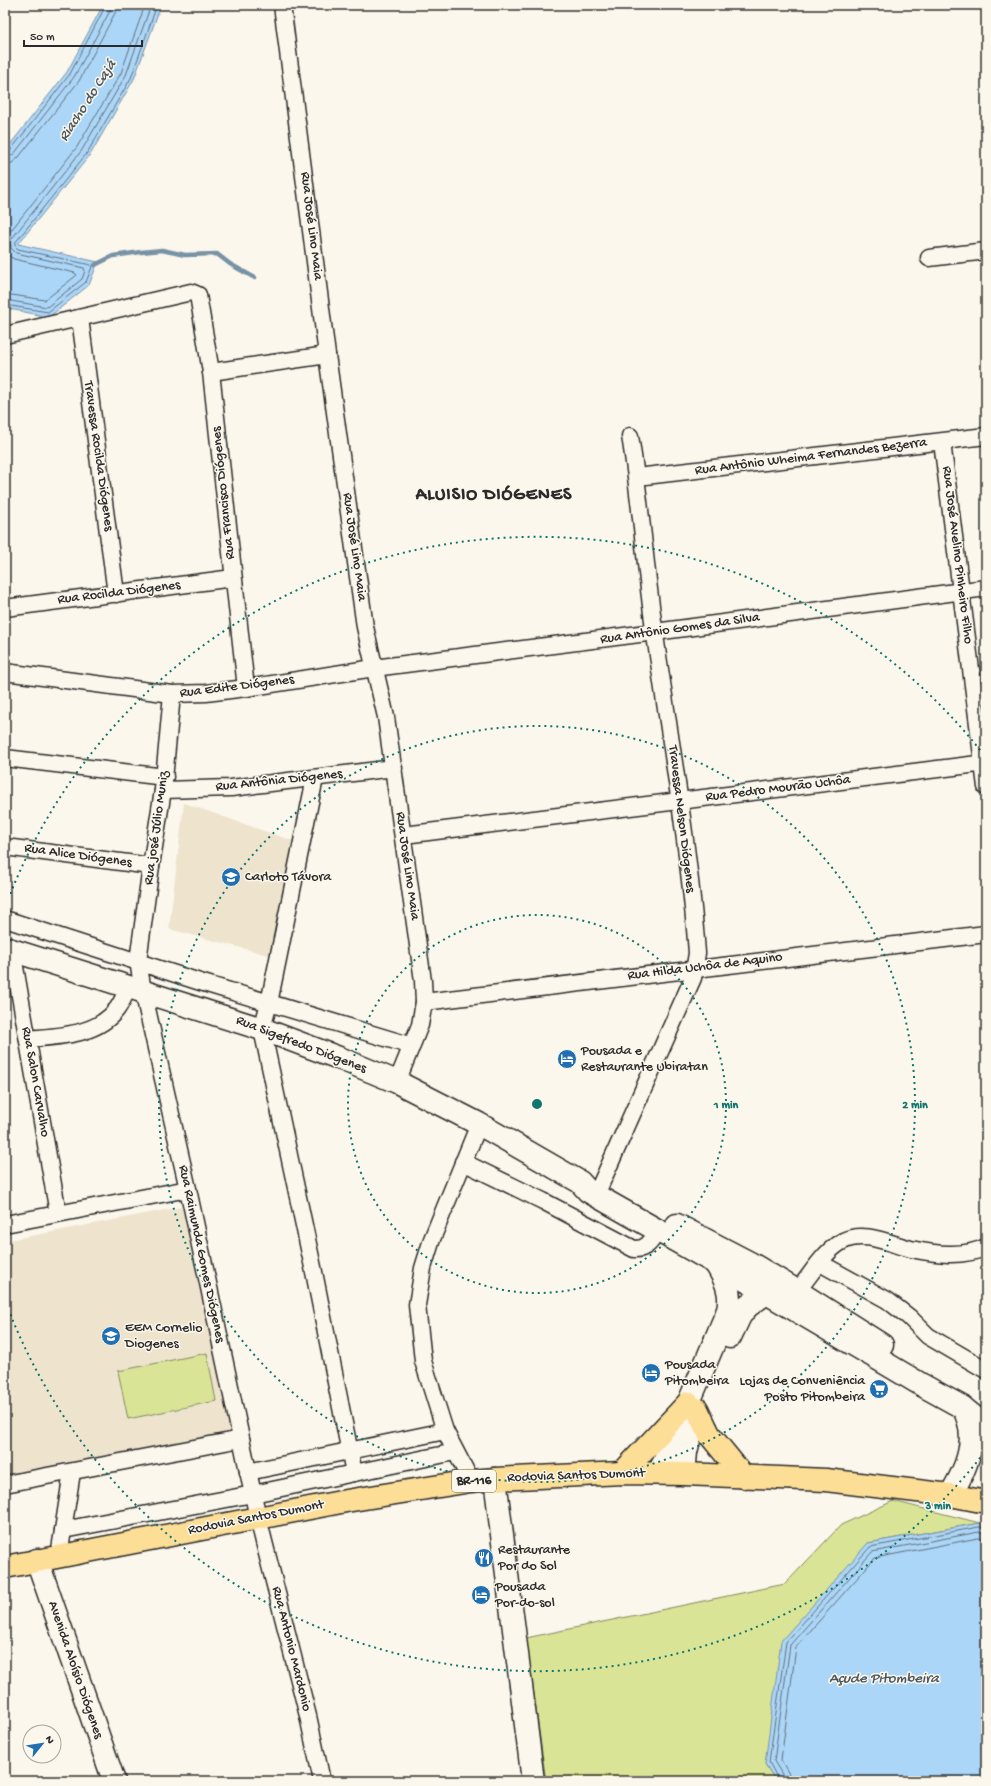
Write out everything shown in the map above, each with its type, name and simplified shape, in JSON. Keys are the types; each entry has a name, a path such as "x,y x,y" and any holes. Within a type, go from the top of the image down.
{"highway":[{"path":"622,1473 693,1406 710,1434 744,1477"},
{"name":"Rodovia Santos Dumont","path":"22,1563 258,1518 470,1481 495,1479 622,1473 659,1473 826,1480 950,1495 986,1502"}],"main road":[{"name":"Rua Sigefredo Diógenes","path":"9,949 262,1028 339,1058 396,1082 479,1124 592,1188"},
{"path":"592,1188 658,1230 716,1264 770,1285 797,1291 986,1411"},
{"path":"592,1188 770,1285 922,1385 962,1407 978,1420 986,1430"},
{"path":"684,1474 693,1406 728,1310 730,1300 725,1279 716,1264"},
{"path":"659,1473 740,1316 748,1306 770,1285"},
{"path":"950,1495 964,1470 972,1440 971,1426 962,1407"},
{"path":"495,1479 533,1781"},
{"name":"Avenida Aloísio Diógenes","path":"22,1563 100,1781"},
{"name":"Avenida Aloísio Diógenes","path":"22,1563 114,1781"}],"street":[{"name":"Rua José Lino Maia","path":"282,5 327,355 365,627 382,697 394,768 404,835 424,1002 420,1025 396,1082"},
{"path":"929,258 986,251"},
{"name":"Rua Francisco Diógenes","path":"80,318 191,292 198,295 210,372 246,688"},
{"path":"5,335 80,318"},
{"name":"Travessa Rocilda Diógenes","path":"80,318 116,594"},
{"path":"210,372 327,355"},
{"name":"Travessa Nelson Diógenes","path":"592,1188 688,989 695,968 697,953 680,801 655,632 637,477 630,436"},
{"name":"Rua Antônio Wheima Fernandes Bezerra","path":"637,477 986,436"},
{"name":"Rua José Avelino Pinheiro Filho","path":"942,442 986,787"},
{"name":"Rua Rocilda Diógenes","path":"5,608 233,578"},
{"name":"Rua Antônio Gomes da Silva","path":"374,668 655,632 961,590 986,588"},
{"name":"Rua Edite Diógenes","path":"5,672 172,694 246,688 374,668"},
{"name":"Rua josé Júlio Muniz","path":"136,989 138,961 164,784 172,694"},
{"name":"Rua Antônia Diógenes","path":"5,758 164,784 231,788 394,768"},
{"name":"Rua Pedro Mourão Uchôa","path":"404,835 984,764"},
{"path":"315,778 269,1003 262,1028 314,1272 354,1473"},
{"name":"Rua Alice Diógenes","path":"5,847 151,866"},
{"path":"5,919 269,1003 412,1046"},
{"name":"Rua Hilda Uchôa de Aquino","path":"424,1002 695,968 986,934"},
{"name":"Rua Salon Carvalho","path":"9,949 28,1039 58,1213"},
{"path":"28,1039 74,1034 85,1030 113,1014 122,1001 136,989"},
{"name":"Rua Raimunda Gomes Diógenes","path":"136,989 188,1189 258,1518"},
{"path":"470,1481 445,1431 424,1361 417,1305 424,1268 432,1239 479,1124"},
{"path":"464,1162 543,1201 634,1249 641,1250 646,1247 658,1230"},
{"path":"5,1224 188,1189"},
{"path":"797,1291 829,1251 843,1241 856,1237 873,1238 912,1249 944,1254 963,1253 986,1247"},
{"path":"820,1263 887,1300 910,1317 928,1336 986,1370"},
{"path":"248,1472 445,1431"},
{"path":"5,1484 241,1439"},
{"path":"63,1530 253,1494 455,1452"},
{"path":"59,1556 72,1472"},
{"name":"Rua Antonio Mardonio","path":"258,1518 308,1716 322,1781"}],"shaded area":[{"name":"Carloto Távora","path":"184,803 293,841 276,957 169,929"},
{"name":"EEM Cornelio Diogenes","path":"191,1205 235,1431 5,1476 5,1241"}],"green space":[{"path":"207,1353 216,1401 128,1419 118,1371"},
{"path":"893,1501 980,1523 868,1543 765,1764 776,1781 546,1781 526,1638 785,1584 841,1525"}],"water":[{"name":"Riacho do Cajá","path":"103,5 161,5 134,79 90,155 18,244 98,262 89,285 49,317 5,308 5,151 67,72"},
{"name":"Açude Pitombeira","path":"980,1523 986,1525 986,1781 776,1781 765,1764 781,1641 868,1543"}],"waterway":[{"path":"95,265 113,256 162,250 185,255 217,254 230,264 255,278"}],"place":[{"name":"Carloto Távora","path":"231,877"},
{"name":"Pousada e Restaurante Ubiratan","path":"567,1059"},
{"name":"EEM Cornelio Diogenes","path":"111,1336"},
{"name":"Pousada Pitombeira","path":"651,1373"},
{"name":"Lojas de Conveniência Posto Pitombeira","path":"879,1389"},
{"name":"Restaurante Por do Sol","path":"484,1558"},
{"name":"Pousada Por-do-sol","path":"481,1595"}],"district":[{"name":"ALUISIO DIÓGENES","path":"494,495"}]}
